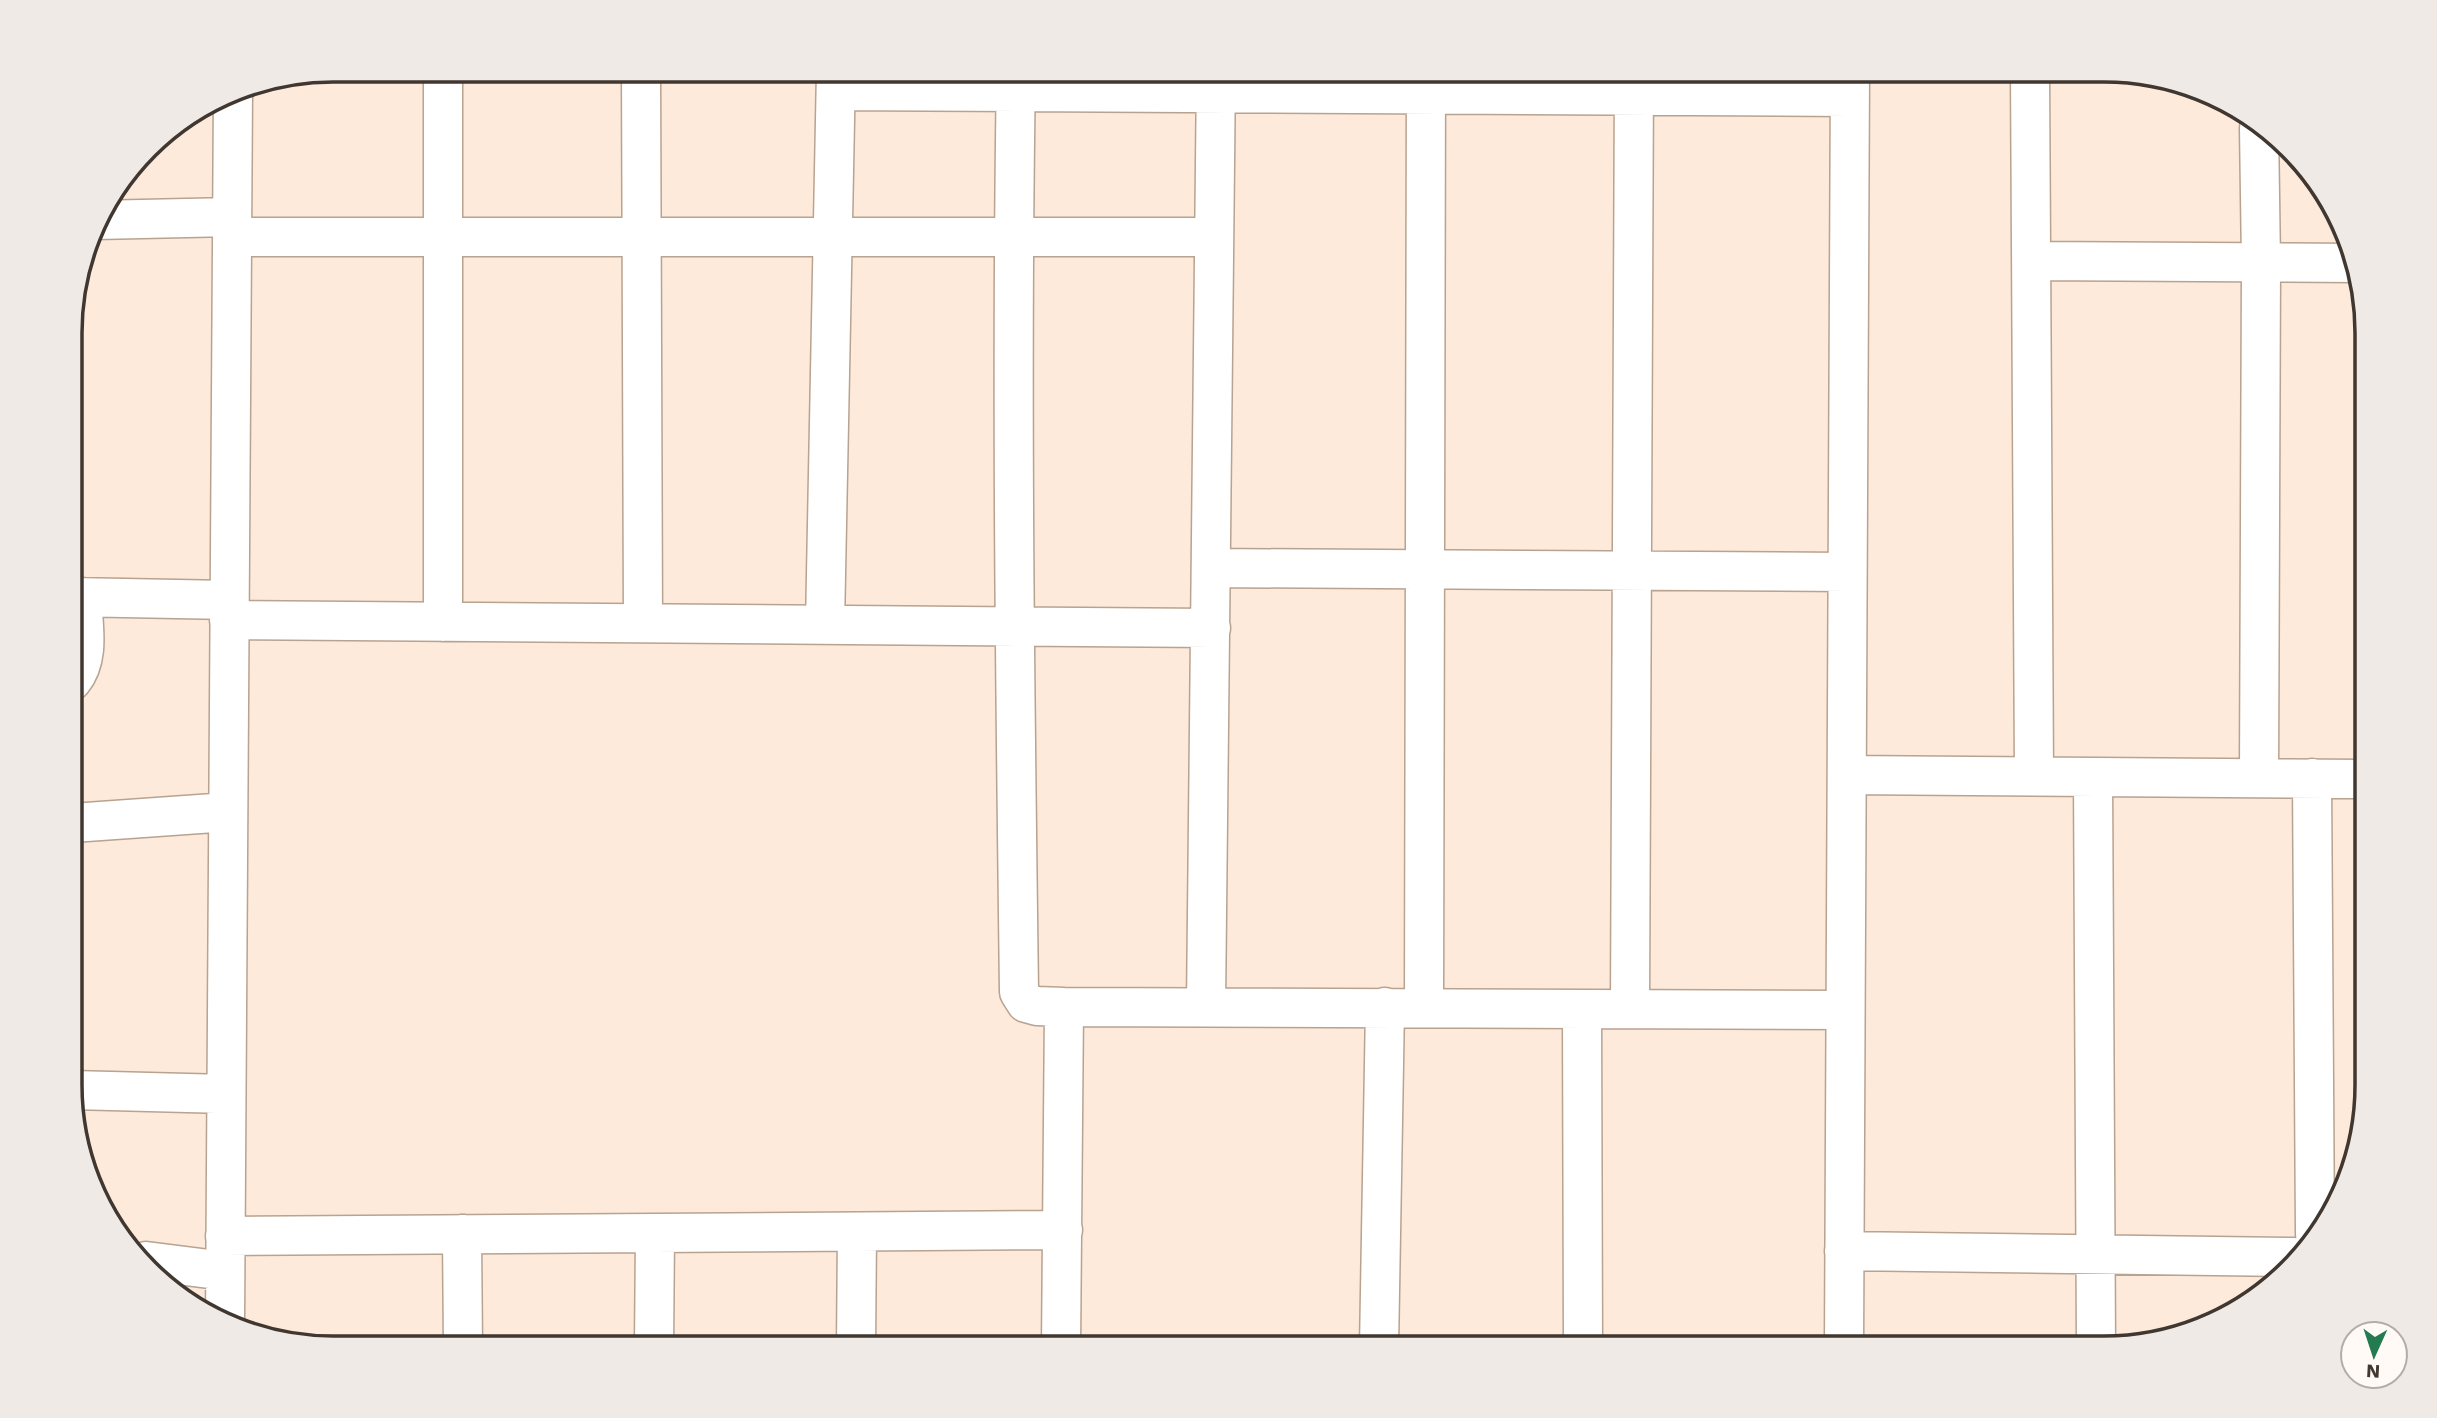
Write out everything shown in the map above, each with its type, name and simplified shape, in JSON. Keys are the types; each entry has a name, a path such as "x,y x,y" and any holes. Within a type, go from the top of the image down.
{"street":[{"path":"443,82 443,622"},
{"path":"641,82 643,623"},
{"path":"825,625 836,82"},
{"path":"1844,1336 1849,83 1015,82 1014,626 1019,992 1026,1003 1064,1007 1845,1010"},
{"path":"1206,1007 1216,82"},
{"path":"2030,82 2034,776"},
{"path":"1424,1007 1426,83"},
{"path":"1630,1009 1634,83"},
{"path":"225,1311 232,227 230,104"},
{"path":"2259,136 2262,263 2259,778"},
{"path":"109,221 443,236 1214,237"},
{"path":"2031,261 2344,263"},
{"path":"1211,568 1847,572"},
{"path":"82,597 229,610 443,622 1211,628"},
{"path":"82,641 82,664"},
{"path":"1847,775 2355,779"},
{"path":"2093,777 2096,1336"},
{"path":"2312,778 2315,1219"},
{"path":"82,822 228,812"},
{"path":"1061,1336 1064,1007"},
{"path":"1379,1336 1385,1007"},
{"path":"1582,1009 1583,1336"},
{"path":"82,1090 226,1094"},
{"path":"154,1260 462,1234 1063,1230"},
{"path":"856,1336 857,1232"},
{"path":"654,1336 655,1233"},
{"path":"462,1234 463,1336"},
{"path":"1844,1251 2286,1257"}]}
